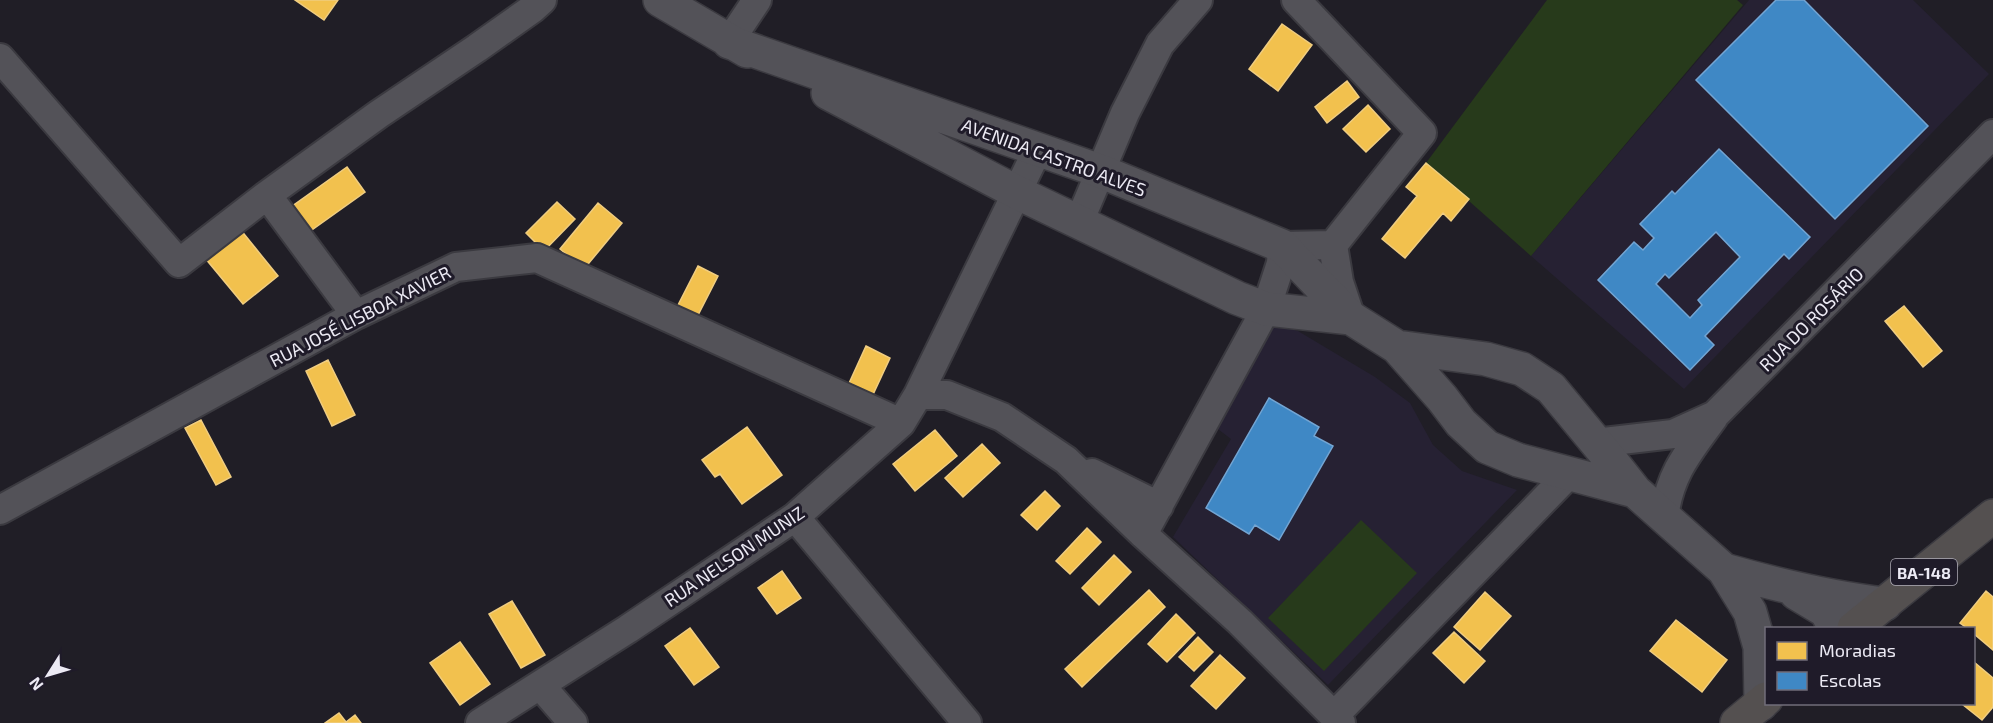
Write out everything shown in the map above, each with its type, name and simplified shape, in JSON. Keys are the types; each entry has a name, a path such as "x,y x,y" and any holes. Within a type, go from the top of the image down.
{"main road":[{"name":"BA-148","path":"1855,627 1993,516"}],"street":[{"path":"0,58 179,263 267,195 379,114 505,29 542,0"},
{"name":"AVENIDA CASTRO ALVES","path":"660,0 729,42 1018,193 1237,298 1266,309 1351,318"},
{"path":"729,42 757,0"},
{"path":"1079,222 1125,112 1160,44 1198,0"},
{"path":"1296,0 1422,133 1333,245 1339,282 1351,318"},
{"name":"AVENIDA CASTRO ALVES","path":"729,42 1100,171 1282,246 1351,318 1397,347 1461,423 1487,447 1518,460 1635,491"},
{"name":"RUA DO ROSÁRIO","path":"1595,443 1673,434 1715,415 1993,134"},
{"name":"RUA NELSON MUNIZ","path":"480,723 541,686 795,517 901,423 918,395 1038,149"},
{"path":"267,195 356,315"},
{"path":"1143,534 1266,309 1281,263 1282,246 1333,245"},
{"name":"RUA JOSÉ LISBOA XAVIER","path":"0,510 356,315 456,267 537,258 901,423"},
{"name":"AVENIDA CASTRO ALVES","path":"1397,347 1486,359 1522,369 1551,388 1635,491 1724,570"},
{"path":"1449,407 1453,380 1466,369 1486,359"},
{"path":"918,395 947,395 1002,417 1066,460 1159,506"},
{"path":"1664,518 1666,498 1678,466 1715,415"},
{"path":"1066,460 1240,622 1338,720 1555,470 1571,439 1573,416"},
{"path":"795,517 967,723"},
{"path":"1724,570 1786,588 1885,604"},
{"path":"1724,570 1750,612 1764,650 1755,709"},
{"path":"1786,588 1826,611 1834,627"},
{"path":"541,686 573,723"}],"shaded area":[{"path":"1749,0 1913,0 1989,74 1684,389 1531,256"},
{"path":"1270,323 1298,331 1375,377 1410,403 1433,445 1462,471 1517,490 1328,685 1173,537 1231,439 1214,426"}],"green space":[{"path":"1547,0 1737,0 1743,5 1531,256 1426,163"},
{"path":"1361,520 1417,573 1324,671 1268,618"}],"building: Moradias":[{"path":"295,0 338,0 324,20"},
{"path":"1282,24 1312,45 1278,91 1249,69"},
{"path":"1347,81 1359,97 1327,123 1315,107"},
{"path":"1368,105 1390,129 1366,152 1343,129"},
{"path":"1426,163 1469,199 1451,221 1443,213 1405,258 1382,239 1417,196 1406,187"},
{"path":"347,167 365,192 309,232 291,207"},
{"path":"557,202 575,219 544,251 526,233"},
{"path":"598,203 622,223 584,269 560,249"},
{"path":"240,229 278,276 243,304 205,258"},
{"path":"698,266 718,276 695,321 675,311"},
{"path":"1904,306 1942,351 1923,367 1885,321"},
{"path":"866,346 890,358 870,401 846,390"},
{"path":"328,360 355,415 332,426 306,371"},
{"path":"201,420 231,477 216,485 185,428"},
{"path":"747,427 782,475 742,504 720,474 715,477 702,460"},
{"path":"935,430 957,456 915,491 893,464"},
{"path":"982,444 1000,463 963,497 945,478"},
{"path":"1045,491 1060,506 1037,530 1021,515"},
{"path":"1087,528 1101,542 1070,574 1056,561"},
{"path":"1114,555 1131,572 1099,605 1082,588"},
{"path":"782,571 801,598 777,614 758,588"},
{"path":"1149,590 1165,607 1082,687 1065,669"},
{"path":"1986,591 1993,597 1993,650 1975,635 1975,627 1966,627 1960,623"},
{"path":"1485,592 1511,616 1480,650 1454,627"},
{"path":"512,601 545,655 521,668 489,614"},
{"path":"1176,614 1195,633 1167,662 1148,644"},
{"path":"1676,620 1727,660 1702,692 1650,651"},
{"path":"690,628 719,667 694,685 665,646"},
{"path":"1454,632 1485,661 1464,683 1433,653"},
{"path":"1198,637 1213,652 1194,671 1179,657"},
{"path":"460,642 490,684 460,705 430,663"},
{"path":"1220,655 1245,678 1216,709 1191,686"},
{"path":"1975,663 1993,678 1993,707 1982,720 1963,705 1975,705"},
{"path":"339,713 346,722 355,715 361,723 325,723"}],"building: Escolas":[{"path":"1776,0 1804,0 1928,126 1835,219 1696,80"},
{"path":"1719,149 1810,237 1789,259 1784,254 1705,336 1714,345 1690,370 1598,280 1634,242 1643,250 1654,238 1640,224 1672,191 1675,194","holes":["1716,232 1740,257 1698,300 1702,305 1690,318 1656,284 1665,274 1669,278"]},
{"path":"1269,398 1319,427 1314,436 1333,446 1279,540 1255,525 1249,534 1206,508"}]}
